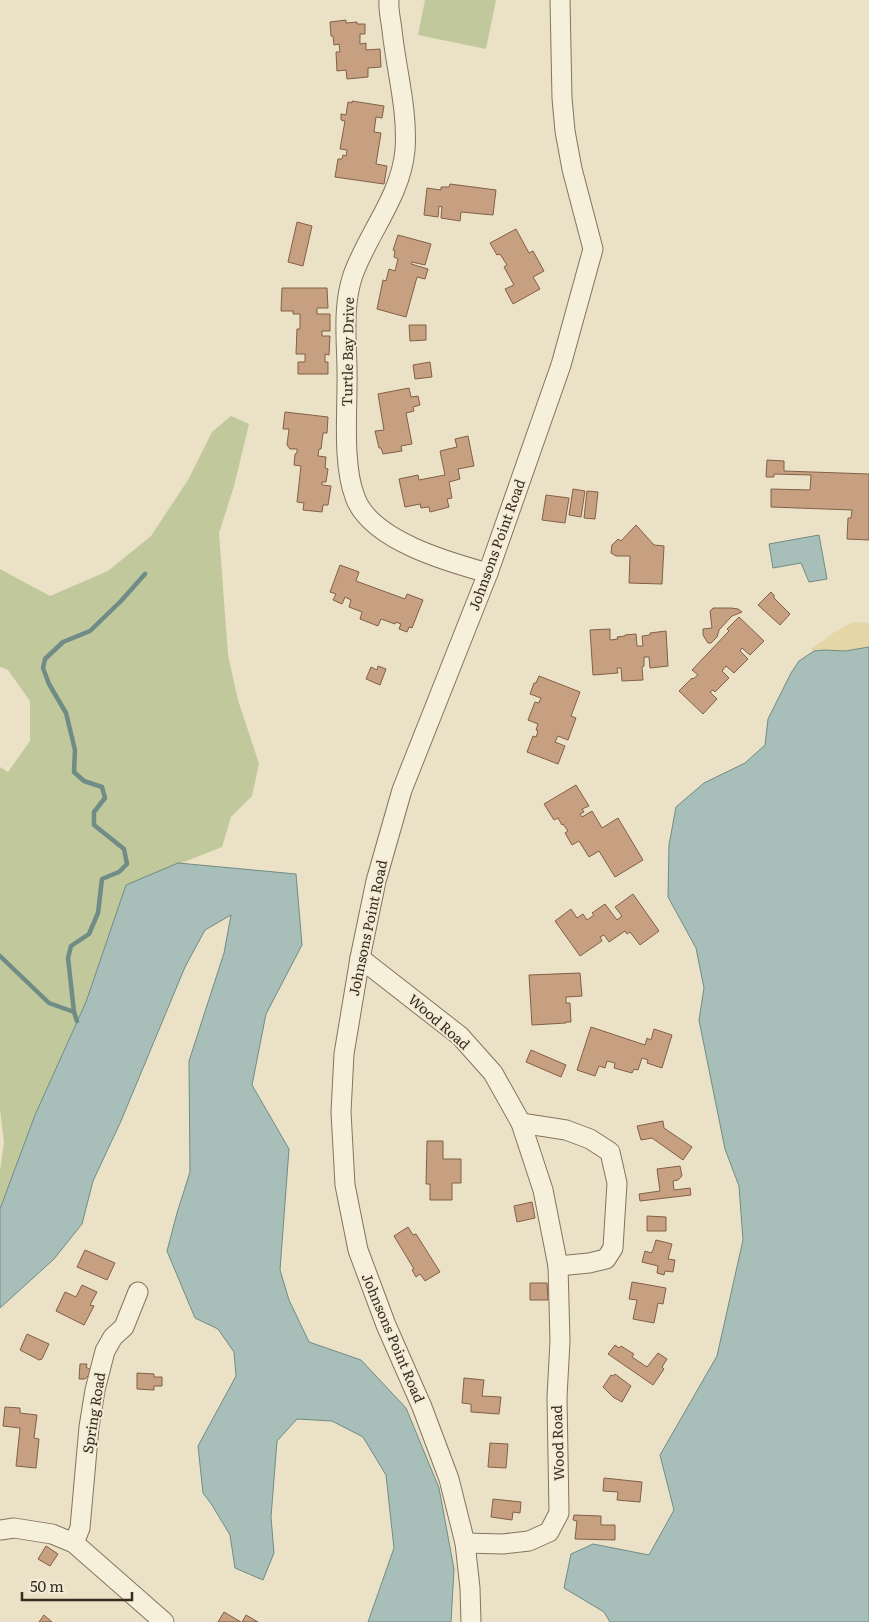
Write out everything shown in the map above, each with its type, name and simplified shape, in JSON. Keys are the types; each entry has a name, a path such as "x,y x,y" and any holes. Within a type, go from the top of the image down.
{"street":[{"name":"Turtle Bay Drive","path":"389,0 402,98 405,151 400,176 394,192 362,254 353,275 348,296 346,408 351,482 355,498 364,515 386,532 419,550 454,564 488,573"},
{"name":"Johnsons Point Road","path":"471,1622 470,1588 465,1543 449,1479 422,1407 386,1325 358,1250 345,1185 341,1112 344,1054 360,958 376,881 402,790 488,573 561,366 593,248 564,131 560,0"},
{"name":"Wood Road","path":"360,958 460,1036 493,1073 521,1123 543,1190 558,1266 560,1341 556,1397 559,1513 549,1532 529,1541 503,1544 465,1543"},
{"path":"521,1123 566,1130 590,1139 610,1152 617,1183 613,1248 606,1259 589,1263 558,1266"},
{"name":"Spring Road","path":"74,1543 80,1528 89,1427 95,1390 105,1351 113,1337 124,1327 138,1292"},
{"path":"0,1530 14,1528 52,1534 74,1543 164,1622"}],"green space":[{"path":"425,0 496,0 486,49 418,35"},
{"path":"231,416 249,424 234,486 219,533 228,655 238,700 259,764 252,796 231,817 222,847 126,885 86,1002 35,1115 0,1209 0,1171 4,1142 0,1109 0,767 8,772 30,741 30,701 8,670 0,667 0,569 50,596 108,571 151,536 188,480 212,432"}],"sand":[{"path":"853,622 869,623 869,647 845,651 814,651 811,649 833,633"}],"water":[{"path":"819,535 827,579 809,582 801,563 773,568 769,544"},
{"path":"869,647 869,1622 610,1622 604,1612 564,1588 571,1554 593,1544 649,1555 674,1510 660,1455 717,1356 743,1240 739,1186 725,1149 699,1020 704,988 696,948 668,897 669,845 676,807 704,783 745,763 765,745 768,719 799,661 814,651 845,651"},
{"path":"178,863 296,874 302,945 266,1014 252,1085 289,1149 280,1270 289,1300 309,1342 361,1360 406,1408 439,1488 454,1569 451,1622 368,1622 394,1548 386,1475 363,1437 332,1421 297,1419 277,1441 271,1517 274,1553 263,1580 235,1568 230,1535 203,1493 198,1446 236,1376 234,1352 218,1329 195,1318 167,1251 190,1172 189,1061 224,953 231,915 205,930 185,967 121,1121 93,1181 82,1224 54,1259 0,1308 0,1209 35,1115 86,1002 126,885"}],"building":[{"path":"346,20 346,23 357,22 357,24 365,24 365,34 360,34 360,44 366,43 366,50 380,49 381,67 368,68 368,77 347,79 346,70 337,71 336,52 340,52 339,44 334,45 330,22"},
{"path":"352,101 384,106 382,118 376,117 374,132 381,133 376,164 387,166 384,184 335,177 338,159 342,159 343,155 346,156 347,150 340,149 345,121 341,120 341,114 346,115 348,102 352,103"},
{"path":"450,184 496,190 493,215 461,212 460,221 441,218 442,207 439,206 438,217 424,215 427,188 441,190 441,187 449,187"},
{"path":"297,222 312,226 303,266 288,262"},
{"path":"516,229 529,253 533,251 544,271 533,277 540,289 513,304 505,289 514,285 504,267 507,265 500,254 497,255 490,243"},
{"path":"398,235 431,244 425,265 412,262 411,264 428,269 425,279 417,277 406,317 377,309 383,280 386,281 389,269 395,271 398,259 394,257 395,251 393,250"},
{"path":"282,288 327,288 328,308 317,308 317,314 330,314 330,331 322,331 322,336 330,336 329,355 325,354 325,362 328,362 328,374 298,374 298,362 305,362 305,354 296,354 300,314 293,314 293,311 281,311"},
{"path":"409,325 426,325 426,340 410,341"},
{"path":"430,362 432,377 415,379 413,365"},
{"path":"409,388 411,397 418,396 420,405 413,407 414,411 406,413 412,444 401,446 402,451 383,454 381,448 379,448 375,431 384,430 378,394"},
{"path":"285,412 328,417 327,433 323,433 318,456 326,457 325,468 328,469 326,482 322,482 322,485 331,486 328,505 323,505 322,512 303,510 304,503 297,502 301,466 294,465 297,449 290,449 287,445 289,429 283,429"},
{"path":"468,436 474,466 458,469 460,479 449,482 452,498 447,499 449,507 430,512 429,507 421,508 420,504 405,507 399,479 418,475 419,480 445,475 440,451 457,447 455,439"},
{"path":"767,460 784,461 784,471 869,474 869,540 847,539 848,518 851,518 852,510 771,507 771,489 810,490 811,475 774,474 774,477 766,477"},
{"path":"573,489 585,491 581,517 569,515"},
{"path":"587,491 598,492 595,519 584,518"},
{"path":"546,495 569,498 565,523 542,520"},
{"path":"636,525 654,545 664,546 662,584 629,583 630,556 616,556 611,553 612,545 618,539 621,541"},
{"path":"340,565 359,572 356,581 405,599 407,594 423,600 412,628 409,627 407,632 399,629 401,624 381,619 378,626 360,619 362,612 349,607 351,600 345,597 342,604 333,600 336,594 330,592"},
{"path":"771,592 774,598 790,614 780,625 758,605"},
{"path":"713,608 731,608 742,612 732,616 719,630 717,637 711,643 708,643 703,635 703,629 712,628 710,611"},
{"path":"739,617 764,641 750,655 742,648 740,651 748,659 734,673 726,666 722,671 729,678 715,692 713,690 710,692 717,699 703,714 679,691 692,678 698,675 692,670 729,631 727,629"},
{"path":"610,629 610,640 636,634 637,646 643,646 642,636 666,631 668,666 650,668 649,657 644,657 644,666 642,667 643,680 622,681 621,668 617,668 618,673 593,675 590,630"},
{"path":"378,666 386,669 380,685 366,679 371,667 377,670"},
{"path":"539,676 580,692 571,716 576,718 568,740 558,736 555,742 565,746 558,764 527,752 533,736 536,737 538,731 536,730 538,724 528,720 535,702 539,703 541,698 530,694"},
{"path":"576,785 589,806 582,809 584,812 580,814 582,817 592,811 602,828 618,818 643,860 615,877 599,851 589,857 579,841 572,845 565,833 568,831 558,818 554,820 544,804"},
{"path":"633,894 659,931 640,945 630,932 627,934 625,931 609,942 604,935 600,937 602,941 580,956 555,921 571,909 577,918 583,914 587,920 594,915 592,913 605,904 617,920 622,916 615,907"},
{"path":"580,973 582,996 566,997 566,1003 570,1003 571,1022 532,1025 529,975"},
{"path":"591,1027 645,1045 647,1038 651,1040 654,1029 672,1035 662,1068 647,1063 648,1060 642,1058 638,1070 634,1069 632,1073 614,1068 615,1063 607,1061 605,1068 599,1066 595,1076 577,1070"},
{"path":"531,1050 566,1065 561,1077 526,1062"},
{"path":"663,1121 664,1128 692,1147 683,1160 652,1138 641,1140 637,1126"},
{"path":"427,1141 443,1141 443,1159 461,1159 461,1183 452,1183 452,1200 430,1200 430,1184 426,1184"},
{"path":"680,1166 682,1176 678,1180 673,1181 674,1190 690,1188 691,1195 640,1201 639,1194 660,1191 657,1169"},
{"path":"532,1202 535,1218 517,1222 514,1206"},
{"path":"647,1216 666,1217 666,1231 647,1231"},
{"path":"408,1227 413,1235 416,1234 440,1272 425,1281 420,1274 416,1277 412,1270 414,1269 394,1236"},
{"path":"656,1240 672,1244 668,1259 675,1260 673,1272 665,1271 664,1275 657,1273 658,1266 642,1262 645,1251 651,1253"},
{"path":"85,1250 115,1263 107,1280 77,1267"},
{"path":"632,1282 666,1288 663,1304 658,1303 654,1323 633,1319 637,1300 629,1299"},
{"path":"530,1283 547,1283 548,1300 530,1300"},
{"path":"82,1285 97,1292 90,1305 94,1306 84,1325 56,1311 65,1292 76,1297"},
{"path":"27,1334 49,1344 42,1359 39,1360 20,1350"},
{"path":"615,1345 619,1348 621,1346 634,1354 632,1357 647,1367 658,1353 667,1359 662,1367 664,1369 653,1385 608,1354"},
{"path":"80,1364 87,1364 86,1367 91,1370 91,1376 79,1379"},
{"path":"137,1373 154,1374 154,1377 162,1377 162,1386 154,1386 154,1390 137,1389"},
{"path":"615,1374 631,1386 622,1402 613,1397 603,1387 611,1375"},
{"path":"464,1378 484,1380 482,1396 501,1397 499,1414 471,1412 471,1404 462,1403"},
{"path":"5,1407 20,1408 20,1413 37,1415 34,1438 39,1439 36,1468 16,1466 20,1428 3,1426"},
{"path":"490,1443 508,1444 506,1468 488,1467"},
{"path":"604,1478 642,1482 640,1502 617,1500 618,1492 603,1491"},
{"path":"493,1499 521,1502 520,1513 513,1512 512,1520 491,1517"},
{"path":"574,1515 601,1516 601,1525 615,1525 615,1540 575,1539 577,1521 573,1520"},
{"path":"46,1546 58,1554 50,1566 38,1559"},
{"path":"224,1612 241,1622 218,1622"},
{"path":"44,1615 52,1622 39,1622"},
{"path":"246,1615 258,1622 242,1622"}],"waterway":[{"path":"77,1021 74,1012 68,958 71,946 89,934 98,913 102,879 119,872 127,864 124,849 94,825 94,812 105,798 102,787 84,781 74,772 75,750 66,713 49,684 43,668 45,659 63,642 90,631 145,574"},
{"path":"0,956 49,1003 74,1012"}]}
